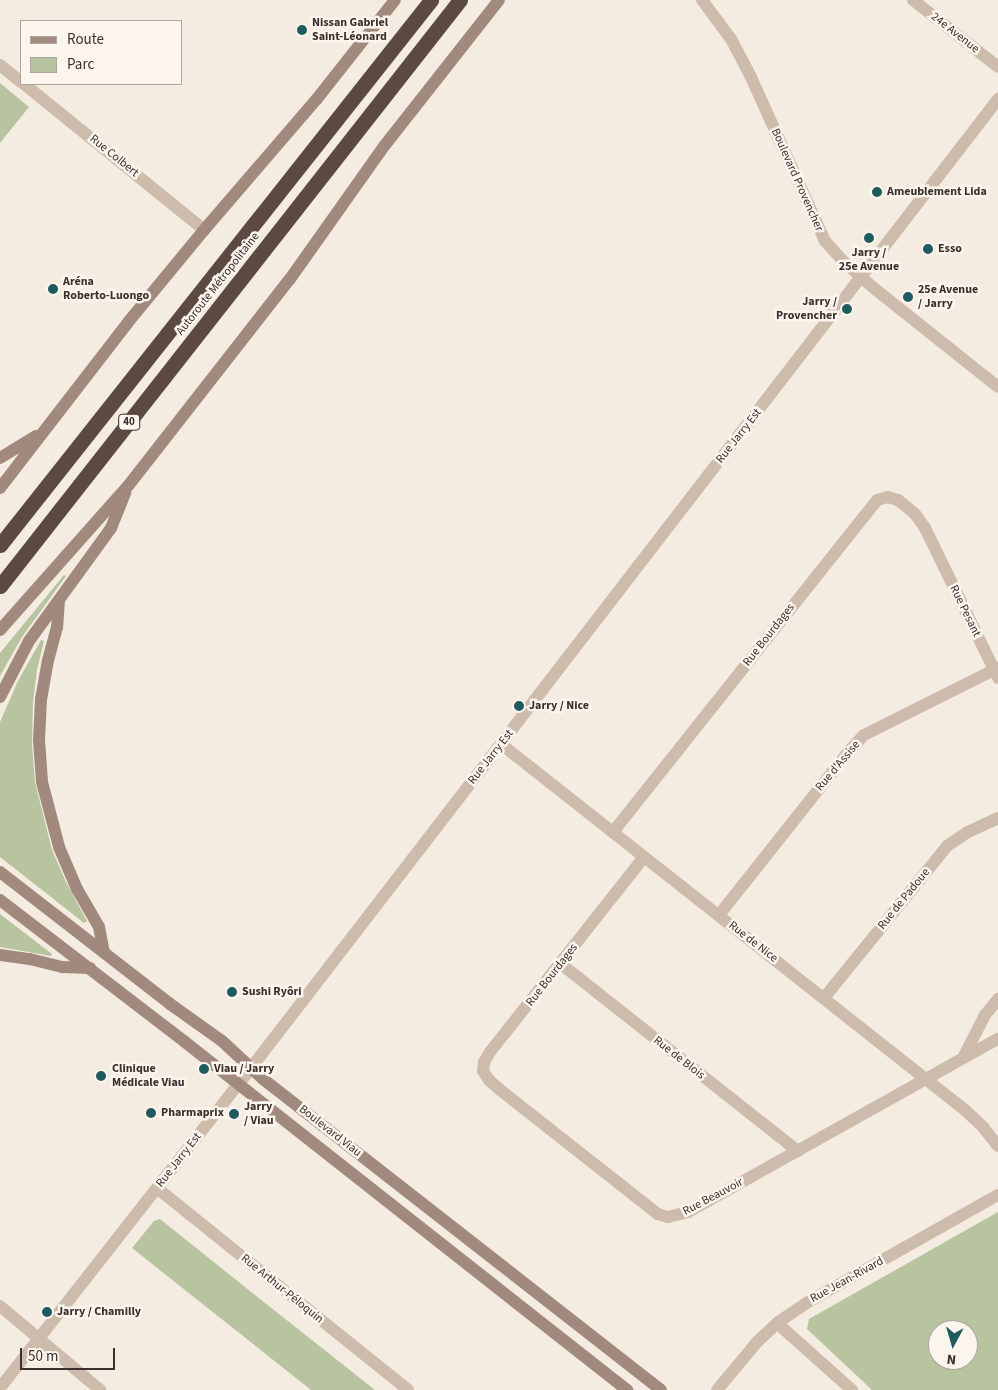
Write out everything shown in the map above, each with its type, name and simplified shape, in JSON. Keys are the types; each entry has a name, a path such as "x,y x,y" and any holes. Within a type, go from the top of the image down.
{"highway":[{"name":"Autoroute Métropolitaine","path":"0,586 460,0"},
{"name":"Autoroute Métropolitaine","path":"0,545 430,2"}],"main road":[{"path":"0,488 42,432 204,230 316,100 395,0"},
{"path":"0,630 128,486 290,279 385,146 499,0"},
{"path":"0,458 42,432"},
{"path":"0,697 23,651 111,528 128,486"},
{"path":"59,600 58,627 48,660 41,699 41,768 55,835 77,889 98,927 104,953"},
{"name":"Boulevard Viau","path":"0,872 104,953 207,1029 252,1068 661,1390"},
{"name":"Boulevard Viau","path":"0,900 90,968 627,1390"},
{"path":"0,955 30,959 63,967 90,968"}],"street":[{"name":"Boulevard Provencher","path":"702,0 731,39 750,75 820,232 832,249 861,276 998,387"},
{"name":"24e Avenue","path":"913,0 998,67"},
{"name":"Rue Colbert","path":"0,65 20,81"},
{"name":"Rue Colbert","path":"24,85 204,230"},
{"name":"Rue Jarry Est","path":"0,1388 252,1068 998,99"},
{"name":"Rue Bourdages","path":"613,832 870,506 877,500 888,497 898,500 915,514 933,544"},
{"name":"Rue Pesant","path":"933,544 997,672"},
{"name":"Rue d'Assise","path":"719,915 848,751 864,735 997,672"},
{"name":"Rue de Nice","path":"501,744 926,1078 984,1126 998,1146"},
{"name":"Rue de Padoue","path":"824,998 947,846 968,832 998,818"},
{"name":"Rue Bourdages","path":"483,1071 484,1062 490,1052 644,857"},
{"name":"Rue de Blois","path":"560,964 798,1151"},
{"path":"963,1058 985,1015 998,998"},
{"name":"Rue Beauvoir","path":"483,1071 499,1089 650,1208 658,1214 668,1217 688,1212 998,1039"},
{"name":"Rue Arthur-Péloquin","path":"157,1188 408,1390"},
{"name":"Rue Jean-Rivard","path":"718,1390 758,1340 776,1323 808,1302 998,1195"},
{"path":"0,1306 100,1390"},
{"path":"776,1323 852,1390"}],"green space":[{"path":"0,83 29,107 0,143"},
{"path":"64,575 66,576 22,637 0,676 0,653"},
{"path":"41,640 44,641 37,670 33,702 32,744 35,782 52,850 66,882 87,921 84,923 0,857 0,722 18,681"},
{"path":"0,914 52,954 51,956 0,947"},
{"path":"998,1212 998,1390 872,1390 807,1329 809,1319"},
{"path":"160,1219 375,1390 311,1390 132,1248 154,1221"}],"place":[{"name":"Nissan Gabriel Saint-Léonard","path":"302,30"},
{"name":"Ameublement Lida","path":"877,192"},
{"name":"Jarry / 25e Avenue","path":"869,238"},
{"name":"Esso","path":"928,249"},
{"name":"Aréna Roberto-Luongo","path":"53,289"},
{"name":"25e Avenue / Jarry","path":"908,297"},
{"name":"Jarry / Provencher","path":"847,309"},
{"name":"Jarry / Nice","path":"519,706"},
{"name":"Sushi Ryôri","path":"232,992"},
{"name":"Viau / Jarry","path":"204,1069"},
{"name":"Clinique Médicale Viau","path":"101,1076"},
{"name":"Pharmaprix","path":"151,1113"},
{"name":"Jarry / Viau","path":"234,1114"},
{"name":"Jarry / Chamilly","path":"47,1312"}]}
